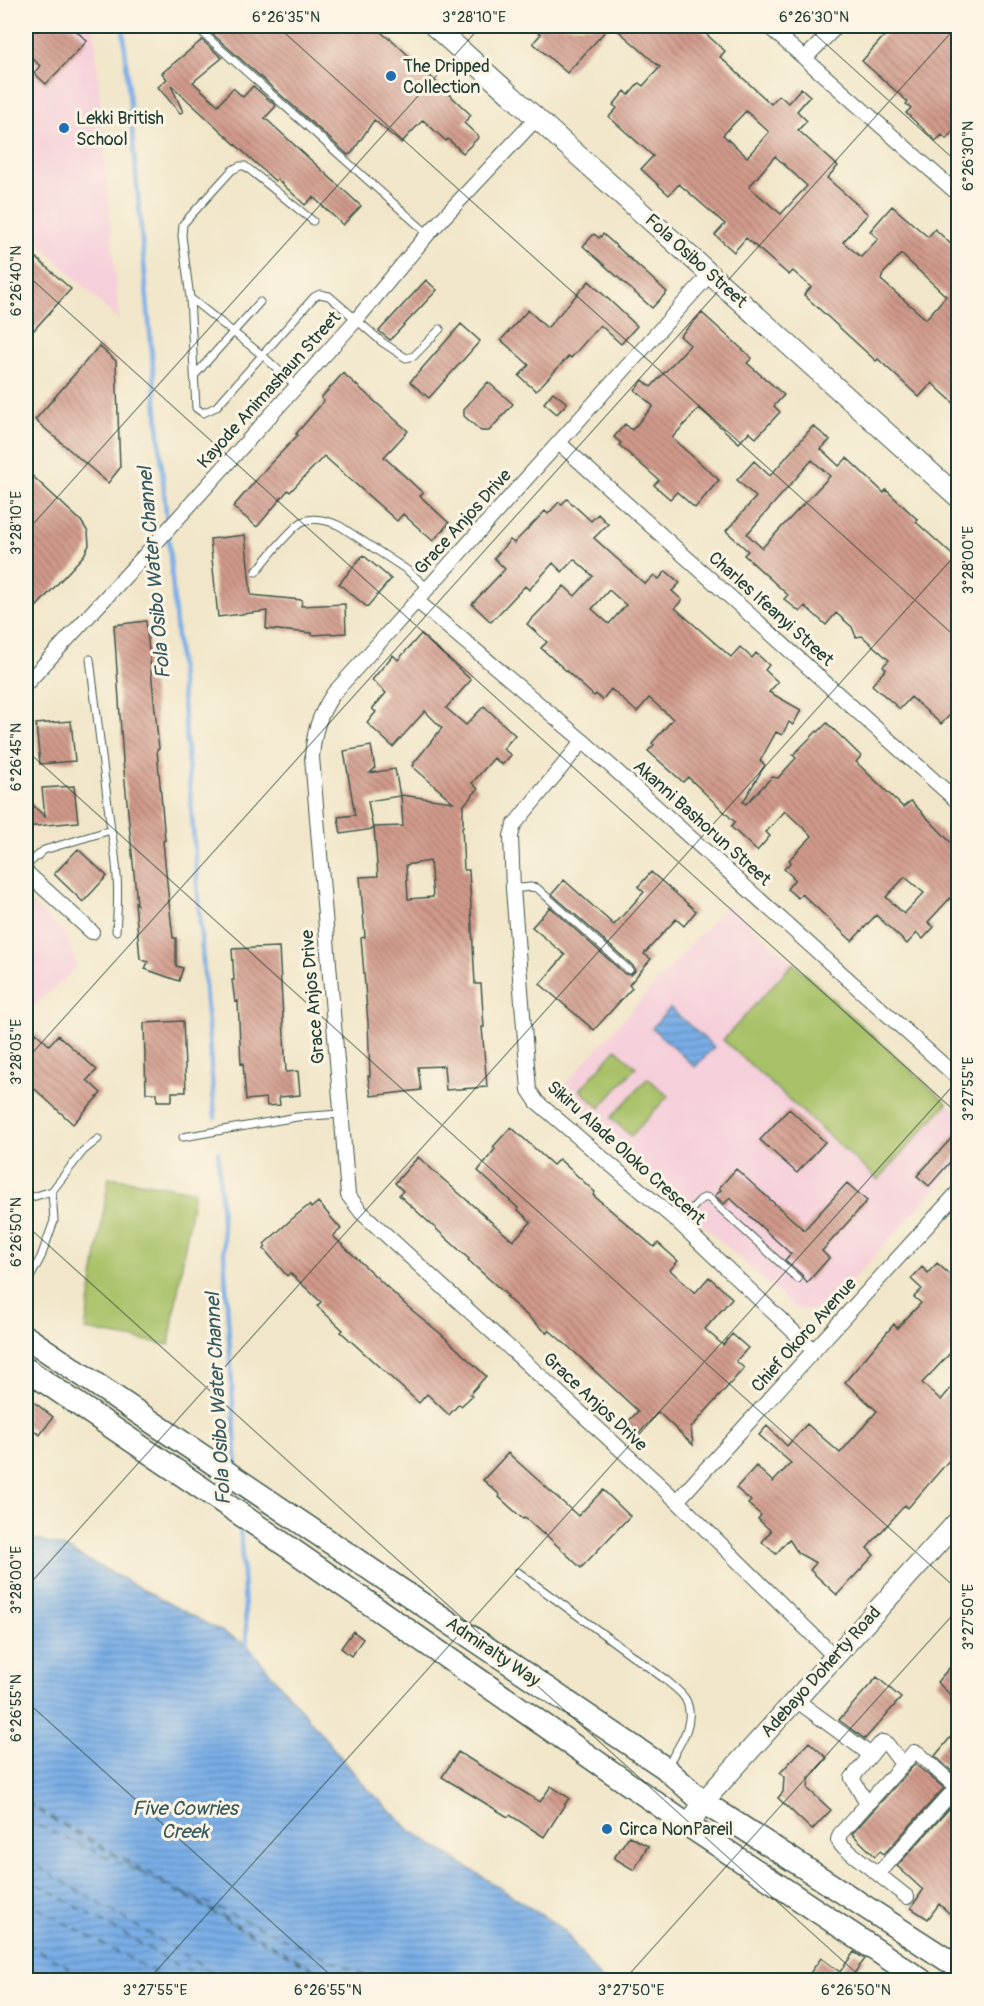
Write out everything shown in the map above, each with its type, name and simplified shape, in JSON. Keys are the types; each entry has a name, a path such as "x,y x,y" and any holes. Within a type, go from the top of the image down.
{"main road":[{"name":"Admiralty Way","path":"26,1338 665,1768 703,1802 957,1965"},
{"name":"Admiralty Way","path":"26,1369 211,1493 688,1826 921,1980"}],"street":[{"name":"Fola Osibo Street","path":"434,26 958,497"},
{"path":"768,26 958,194"},
{"path":"805,58 837,26"},
{"name":"Kayode Animashaun Street","path":"28,675 145,555 357,319 428,234 537,118"},
{"name":"Grace Anjos Drive","path":"710,274 333,694 321,713 314,735 312,757 340,1114 348,1195 361,1212 677,1501 836,1657"},
{"name":"Charles Ifeanyi Street","path":"559,443 958,802"},
{"name":"Akanni Bashorun Street","path":"417,601 583,741 958,1078"},
{"name":"Sikiru Alade Oloko Crescent","path":"583,741 514,825 511,836 513,889 530,1090 537,1102 679,1223 814,1351"},
{"path":"26,872 92,932"},
{"name":"Chief Okoro Avenue","path":"677,1501 958,1192"},
{"name":"Adebayo Doherty Road","path":"688,1826 703,1802 958,1521"},
{"path":"796,1700 871,1755"},
{"path":"867,1804 852,1778 871,1755 883,1742 902,1764"},
{"path":"878,1874 958,1788 918,1753 914,1752 902,1764 840,1834 838,1840 841,1845 907,1897"}],"lane":[{"path":"195,26 428,234"},
{"path":"313,221 245,166 240,166 232,170 183,224 182,236 190,298 196,408 203,413 216,407 296,316 314,297 320,294 329,296 382,342 409,359 440,328"},
{"path":"190,298 296,385"},
{"path":"195,375 260,302"},
{"path":"256,572 300,522 314,519 329,521 340,526 407,570 428,588"},
{"path":"90,659 111,831 117,858 119,890 116,931"},
{"path":"26,866 44,850 111,831"},
{"path":"513,889 537,888 629,970"},
{"path":"183,1137 297,1117 340,1114"},
{"path":"26,1199 52,1191 83,1151 98,1139"},
{"path":"26,1285 41,1257 54,1221 52,1191"},
{"path":"679,1223 700,1200 706,1197 798,1279"},
{"path":"518,1572 666,1680 686,1701 689,1725 665,1768"}],"shaded area":[{"name":"Lekki British School","path":"26,26 94,26 119,321 26,230"},
{"path":"26,898 66,934 77,967 26,1014"},
{"path":"727,904 958,1113 958,1164 826,1309 796,1309 557,1093"}],"green space":[{"path":"793,963 947,1103 878,1180 723,1040"},
{"path":"616,1049 636,1067 600,1108 580,1090"},
{"path":"648,1078 668,1096 631,1136 611,1118"},
{"path":"109,1177 194,1191 169,1345 85,1330"}],"water":[{"path":"670,1008 714,1047 695,1067 652,1028"},
{"name":"Five Cowries Creek","path":"26,1537 63,1547 247,1645 364,1785 410,1830 563,1929 601,1980 26,1980"}],"building":[{"path":"26,26 71,26 87,41 46,84 34,73 40,66 26,52"},
{"path":"212,26 374,26 390,38 471,115 464,123 479,137 463,153 423,120 401,143 374,120 352,153 348,155 208,30"},
{"path":"530,26 610,26 567,73 533,43 541,34"},
{"path":"613,26 697,26 725,51 720,57 771,104 779,95 788,103 801,88 810,96 797,111 807,121 798,130 838,166 827,178 868,214 843,242 861,257 878,239 870,231 892,206 928,237 935,229 958,251 958,407 932,383 919,397 804,295 811,287 793,271 789,275 746,238 734,252 715,235 725,224 679,184 669,195 641,169 653,156 609,117 617,108 613,105 625,91 629,95 639,83 643,86 660,67","holes":["746,111 769,132 747,157 723,135","775,156 807,186 781,214 749,187","901,254 946,296 926,319 881,280 883,274"]},
{"path":"893,26 958,26 958,126 946,139 942,135 936,141 906,113 911,108 906,104 908,102 862,61"},
{"path":"202,40 222,58 193,82 218,105 233,88 243,97 253,86 276,106 265,118 361,206 343,225 313,197 305,205 277,179 275,181 171,85 183,112 180,113 158,87 167,79 162,73"},
{"path":"594,234 599,238 603,234 667,292 652,308 583,246"},
{"path":"33,255 71,289 32,332 26,325 26,263"},
{"path":"426,280 437,290 390,340 379,331"},
{"path":"589,281 637,326 621,344 600,325 571,358 569,356 536,391 519,376 529,365 501,340 528,310 547,328"},
{"path":"702,313 752,358 747,363 784,395 774,406 780,412 756,438 749,432 739,443 699,408 672,438 719,480 695,508 677,492 670,499 654,485 659,480 619,445 621,443 614,437 625,424 632,430 653,406 635,390 643,380 651,387 690,345 680,336"},
{"path":"461,324 480,341 429,398 410,382"},
{"path":"99,346 116,361 120,468 108,483 35,420"},
{"path":"343,373 408,431 384,457 423,493 420,496 449,523 433,541 403,514 397,521 324,456 290,492 288,490 257,527 233,507 298,435 296,434 324,401 321,398"},
{"path":"488,382 513,404 489,431 481,431 464,416 464,409"},
{"path":"553,392 567,403 557,414 544,403"},
{"path":"813,426 830,440 821,449 839,466 847,458 884,493 886,490 918,520 916,522 958,560 958,707 941,724 911,697 900,709 872,685 886,669 883,666 889,660 862,636 856,637 852,627 836,613 826,625 805,606 800,612 784,599 788,595 744,555 748,551 726,531 756,497 737,480 754,461 770,476","holes":["812,460 830,476 762,548 747,534"]},
{"path":"26,470 81,521 88,532 89,545 84,555 26,618"},
{"path":"567,499 591,521 598,514 608,524 594,538 645,584 654,575 659,579 666,571 680,583 672,591 682,600 675,608 731,657 740,647 752,658 756,653 769,665 765,670 778,682 769,692 801,710 793,725 789,722 782,735 776,732 760,761 765,765 743,802 746,804 772,777 778,778 796,758 793,755 827,723 861,756 856,762 903,807 911,801 958,850 958,901 952,896 928,922 934,927 923,939 917,933 907,944 876,915 852,941 802,894 798,898 787,889 795,879 784,869 791,862 789,860 812,836 785,811 766,832 770,836 757,851 731,827 735,822 688,777 683,782 648,751 673,719 649,698 637,712 611,689 602,700 596,694 594,696 541,648 547,642 527,624 564,586 575,596 593,576 574,559 562,572 553,563 529,590 525,586 491,622 472,604 505,569 494,558 510,540 514,543 545,511 548,514 559,502 562,504","holes":["609,590 626,605 609,624 592,609","905,877 924,893 904,914 886,897"]},
{"path":"245,535 251,595 302,600 301,606 345,604 346,633 312,635 312,633 266,629 267,611 218,617 210,539"},
{"path":"363,555 391,579 367,607 339,584"},
{"path":"146,621 159,749 157,750 168,893 173,938 176,938 176,966 183,968 179,981 145,969 148,962 140,959 114,625"},
{"path":"421,634 471,680 446,708 466,725 484,706 515,735 503,749 511,755 502,765 494,758 472,783 478,789 463,806 464,870 469,870 475,984 481,984 487,1087 446,1090 444,1066 418,1067 421,1090 371,1096 361,938 365,937 360,877 378,876 374,827 403,826 401,795 453,802 412,766 442,728 425,711 393,747 367,723 376,712 372,709 386,693 372,680 393,655 398,660","holes":["430,861 433,897 408,899 406,865"]},
{"path":"71,721 75,761 40,764 36,724"},
{"path":"371,746 375,768 370,773 395,769 400,796 368,801 373,829 341,834 338,817 355,815 344,751"},
{"path":"74,786 78,822 26,827 26,798 45,817 42,788"},
{"path":"78,849 107,876 83,902 54,874"},
{"path":"651,872 696,911 684,926 676,919 644,954 651,959 629,985 632,988 594,1030 540,984 565,955 532,927 550,907 625,974 631,975 635,971 633,966 552,894 564,880 614,925 644,892 638,887"},
{"path":"279,947 286,1072 298,1071 300,1095 279,1097 280,1105 267,1106 266,1098 246,1100 243,1063 241,1064 238,1001 235,1002 232,980 234,980 232,949"},
{"path":"183,1021 186,1092 172,1092 172,1101 157,1101 157,1093 146,1093 144,1023"},
{"path":"36,1033 49,1045 58,1035 97,1070 87,1080 101,1093 73,1124 26,1081 26,1045"},
{"path":"789,1109 825,1142 797,1173 760,1140"},
{"path":"511,1127 553,1165 559,1159 595,1192 593,1195 654,1247 658,1243 678,1261 670,1270 695,1293 709,1277 732,1298 705,1329 723,1345 732,1334 748,1348 736,1361 744,1368 691,1428 693,1445 658,1412 638,1435 626,1424 638,1411 549,1330 547,1333 506,1297 508,1296 399,1195 403,1191 395,1183 418,1157 513,1241 531,1222 478,1171 495,1149 493,1147"},
{"path":"958,1131 958,1153 929,1186 917,1176"},
{"path":"736,1169 804,1230 847,1183 867,1201 822,1251 829,1258 807,1283 802,1275 785,1260 791,1254 730,1198 724,1204 715,1196"},
{"path":"318,1202 341,1229 333,1236 486,1376 470,1394 472,1396 461,1406 459,1404 449,1415 427,1394 419,1403 341,1332 343,1330 317,1306 321,1302 290,1273 287,1276 264,1249 266,1247 264,1244 293,1218 309,1205 311,1208"},
{"path":"937,1263 958,1282 958,1329 950,1339 957,1346 922,1383 941,1400 958,1380 958,1450 908,1508 905,1505 867,1548 874,1555 837,1595 810,1570 816,1563 798,1553 789,1539 776,1554 762,1542 771,1531 758,1519 761,1515 748,1504 751,1501 736,1488 756,1466 773,1482 791,1463 759,1435 767,1426 787,1446 807,1424 840,1453 877,1411 845,1382 894,1324 897,1328 921,1303 914,1297 922,1289 911,1279 922,1267 928,1273"},
{"path":"26,1396 53,1417 40,1435 26,1424"},
{"path":"508,1453 578,1516 603,1490 630,1516 581,1568 544,1533 525,1518 523,1519 483,1480"},
{"path":"353,1631 363,1639 351,1656 341,1648"},
{"path":"958,1658 958,1702 937,1682"},
{"path":"877,1677 901,1698 865,1739 839,1720"},
{"path":"958,1728 958,1777 935,1756"},
{"path":"809,1742 827,1758 809,1778 808,1789 831,1810 812,1830 778,1798 783,1792 784,1777 780,1773"},
{"path":"458,1752 540,1802 551,1786 569,1798 544,1837 442,1777"},
{"path":"915,1764 944,1788 884,1854 880,1851 875,1856 852,1834"},
{"path":"958,1799 958,1921 939,1904 928,1919 911,1908 923,1890 897,1866"},
{"path":"629,1836 648,1846 634,1870 614,1858"},
{"path":"854,1952 865,1959 850,1979 852,1980 805,1980 821,1958 840,1972"}],"waterway":[{"name":"Fola Osibo Water Channel","path":"123,26 167,525"},
{"name":"Fola Osibo Water Channel","path":"168,533 215,1117"},
{"name":"Fola Osibo Water Channel","path":"218,1152 237,1469"},
{"name":"Fola Osibo Water Channel","path":"240,1523 247,1645"}],"ferry route":[{"path":"26,1802 164,1882"},
{"path":"26,1804 144,1873"},
{"path":"26,1820 375,1980"},
{"path":"26,1859 225,1980"},
{"path":"26,1877 203,1980"},
{"path":"162,1883 330,1980"},
{"path":"184,1894 334,1980"},
{"path":"26,1902 169,1980"},
{"path":"26,1944 64,1964 82,1980"}],"place":[{"name":"The Dripped Collection","path":"391,76"},
{"name":"Lekki British School","path":"64,128"},
{"name":"Circa NonPareil","path":"607,1829"}]}
